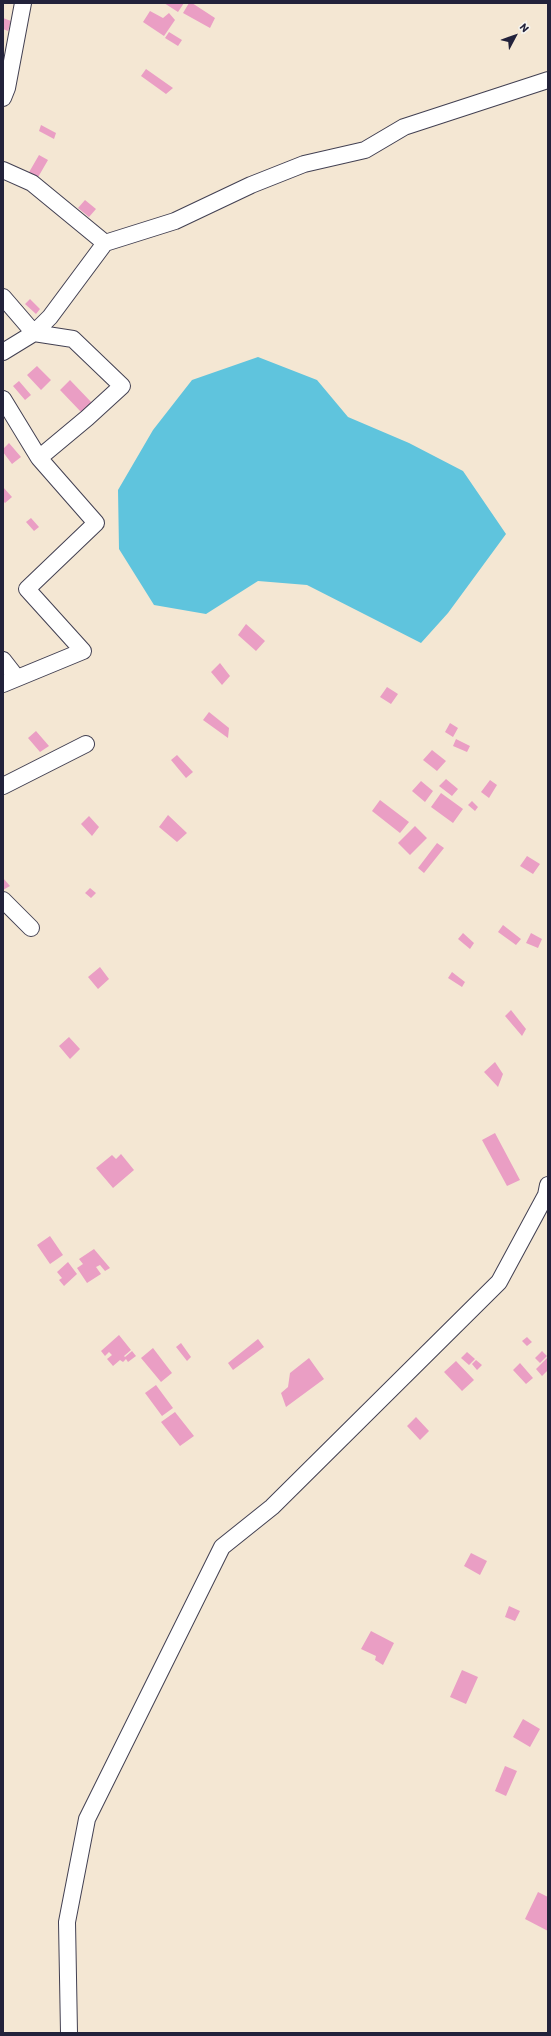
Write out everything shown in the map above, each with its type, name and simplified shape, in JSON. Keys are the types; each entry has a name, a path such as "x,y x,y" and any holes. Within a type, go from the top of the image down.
{"street":[{"path":"3,98 7,88 23,3"},
{"path":"3,352 34,333 50,317 105,243 175,221 251,185 304,164 365,150 404,127 548,80"},
{"path":"3,170 32,183 105,243"},
{"path":"3,297 34,333 74,339 122,386 87,418 39,458"},
{"path":"3,399 39,458 96,523 27,589 83,651 10,681 3,660"},
{"path":"3,786 86,744"},
{"path":"3,900 31,928"},
{"path":"70,2033 67,1922 87,1819 222,1547 272,1507 499,1282 546,1195 548,1185"}],"water":[{"path":"258,357 317,380 348,417 409,443 463,471 506,534 448,613 421,643 307,585 258,581 206,614 154,605 119,549 118,490 153,430 192,380"}],"building":[{"path":"164,3 184,3 178,12"},
{"path":"189,3 192,3 215,18 210,28 183,13"},
{"path":"150,11 163,18 169,13 175,20 164,36 143,22"},
{"path":"3,18 11,21 8,31 3,29"},
{"path":"169,32 182,40 178,46 165,38"},
{"path":"146,69 173,88 166,94 141,76"},
{"path":"41,125 56,133 54,139 39,131"},
{"path":"39,155 48,160 37,179 28,174"},
{"path":"85,200 96,209 89,217 78,208"},
{"path":"30,299 40,309 36,314 25,304"},
{"path":"37,366 51,380 41,390 27,375"},
{"path":"70,380 93,404 82,413 60,390"},
{"path":"19,381 31,395 25,400 13,386"},
{"path":"9,443 21,457 12,464 3,452 3,449"},
{"path":"3,487 12,497 5,503 3,501"},
{"path":"31,518 39,527 34,531 26,522"},
{"path":"246,624 265,641 256,651 238,635"},
{"path":"220,663 230,676 222,685 211,672"},
{"path":"387,687 398,694 391,704 380,697"},
{"path":"209,712 229,728 228,738 203,720"},
{"path":"450,723 458,728 453,737 445,732"},
{"path":"36,731 49,746 40,752 28,738"},
{"path":"456,739 470,746 467,752 453,746"},
{"path":"432,750 446,761 437,771 423,760"},
{"path":"177,755 193,772 186,778 171,760"},
{"path":"446,779 458,789 452,796 439,786"},
{"path":"490,780 497,785 489,798 481,792"},
{"path":"421,781 433,791 425,802 412,791"},
{"path":"441,793 463,809 453,823 431,807"},
{"path":"380,800 409,822 400,833 372,811"},
{"path":"472,801 478,807 475,811 468,805"},
{"path":"168,815 187,833 177,842 159,827"},
{"path":"89,816 99,827 92,836 81,824"},
{"path":"415,826 427,838 410,855 398,843"},
{"path":"437,843 444,848 424,873 418,868"},
{"path":"527,856 540,864 533,874 520,866"},
{"path":"3,878 10,886 3,890"},
{"path":"90,888 96,893 91,898 85,893"},
{"path":"503,925 521,939 516,945 498,932"},
{"path":"463,933 474,943 470,949 458,939"},
{"path":"531,933 542,939 538,948 526,943"},
{"path":"100,967 109,979 98,989 88,977"},
{"path":"452,972 465,982 462,987 448,978"},
{"path":"511,1010 526,1029 522,1036 505,1016"},
{"path":"69,1037 80,1049 70,1059 59,1046"},
{"path":"495,1062 503,1074 498,1087 484,1072"},
{"path":"495,1133 520,1180 507,1186 482,1140"},
{"path":"121,1154 134,1170 113,1188 96,1168 112,1155 116,1159"},
{"path":"50,1236 63,1255 50,1264 37,1245"},
{"path":"94,1249 110,1268 105,1271 100,1265 96,1267 101,1274 87,1283 77,1268 83,1264 79,1259"},
{"path":"68,1262 77,1274 64,1286 59,1280 62,1278 57,1272"},
{"path":"119,1335 131,1350 124,1356 125,1357 132,1351 136,1356 128,1362 126,1359 123,1362 120,1360 113,1366 107,1359 112,1355 109,1352 105,1356 101,1351"},
{"path":"527,1337 532,1342 527,1346 522,1341"},
{"path":"258,1339 264,1347 233,1370 228,1363"},
{"path":"181,1343 191,1357 187,1361 176,1347"},
{"path":"153,1348 172,1373 161,1382 141,1358"},
{"path":"542,1351 547,1356 540,1363 535,1358"},
{"path":"467,1352 475,1359 469,1365 461,1358"},
{"path":"548,1357 548,1370 542,1376 536,1369"},
{"path":"309,1358 324,1379 286,1407 281,1393 288,1387 290,1373"},
{"path":"476,1360 482,1365 477,1370 472,1364"},
{"path":"456,1361 474,1380 462,1391 444,1372"},
{"path":"520,1363 533,1378 526,1384 513,1370"},
{"path":"156,1385 173,1408 162,1416 145,1393"},
{"path":"175,1412 194,1436 180,1446 161,1422"},
{"path":"416,1417 429,1431 420,1440 407,1426"},
{"path":"471,1553 487,1561 480,1575 464,1566"},
{"path":"509,1606 520,1611 515,1621 505,1617"},
{"path":"371,1631 394,1643 383,1665 375,1660 376,1656 361,1649"},
{"path":"462,1670 478,1677 466,1704 450,1697"},
{"path":"523,1719 540,1729 530,1747 513,1737"},
{"path":"505,1766 517,1771 506,1796 495,1791"},
{"path":"538,1892 548,1897 548,1931 525,1919"}]}
